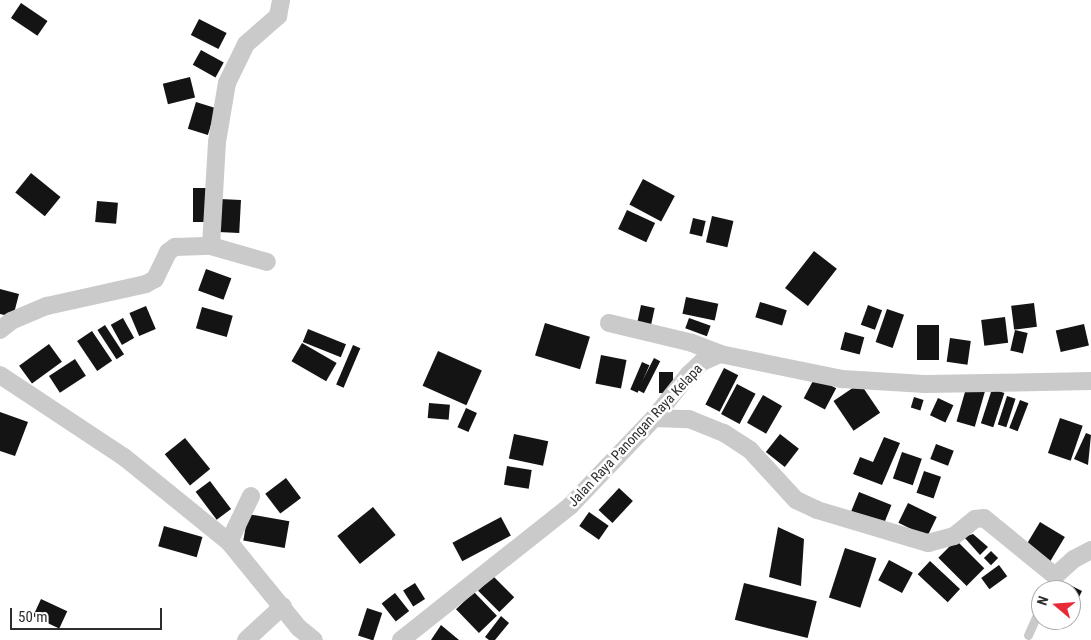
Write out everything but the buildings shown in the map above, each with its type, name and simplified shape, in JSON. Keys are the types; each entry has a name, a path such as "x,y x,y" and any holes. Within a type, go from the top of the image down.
{"street":[{"path":"211,246 217,142 227,83 246,44 276,19 281,0"},
{"path":"0,330 11,321 47,306 146,284 155,279 168,252 175,247 211,246 267,262"},
{"path":"608,323 692,343 720,354 842,379 925,384 1091,381"},
{"name":"Jalan Raya Panongan Raya Kelapa","path":"401,640 570,506 654,418 689,374 702,362 720,354"},
{"path":"0,374 116,451 229,542 299,628 314,640"},
{"path":"654,418 689,419 724,433 750,450 796,500 817,510 928,542 954,536 975,519 987,519 1049,580"},
{"path":"229,542 251,496"},
{"path":"1055,580 1074,559 1091,550"},
{"path":"246,640 283,606"}],"lane":[{"path":"1028,634 1031,628"}]}
